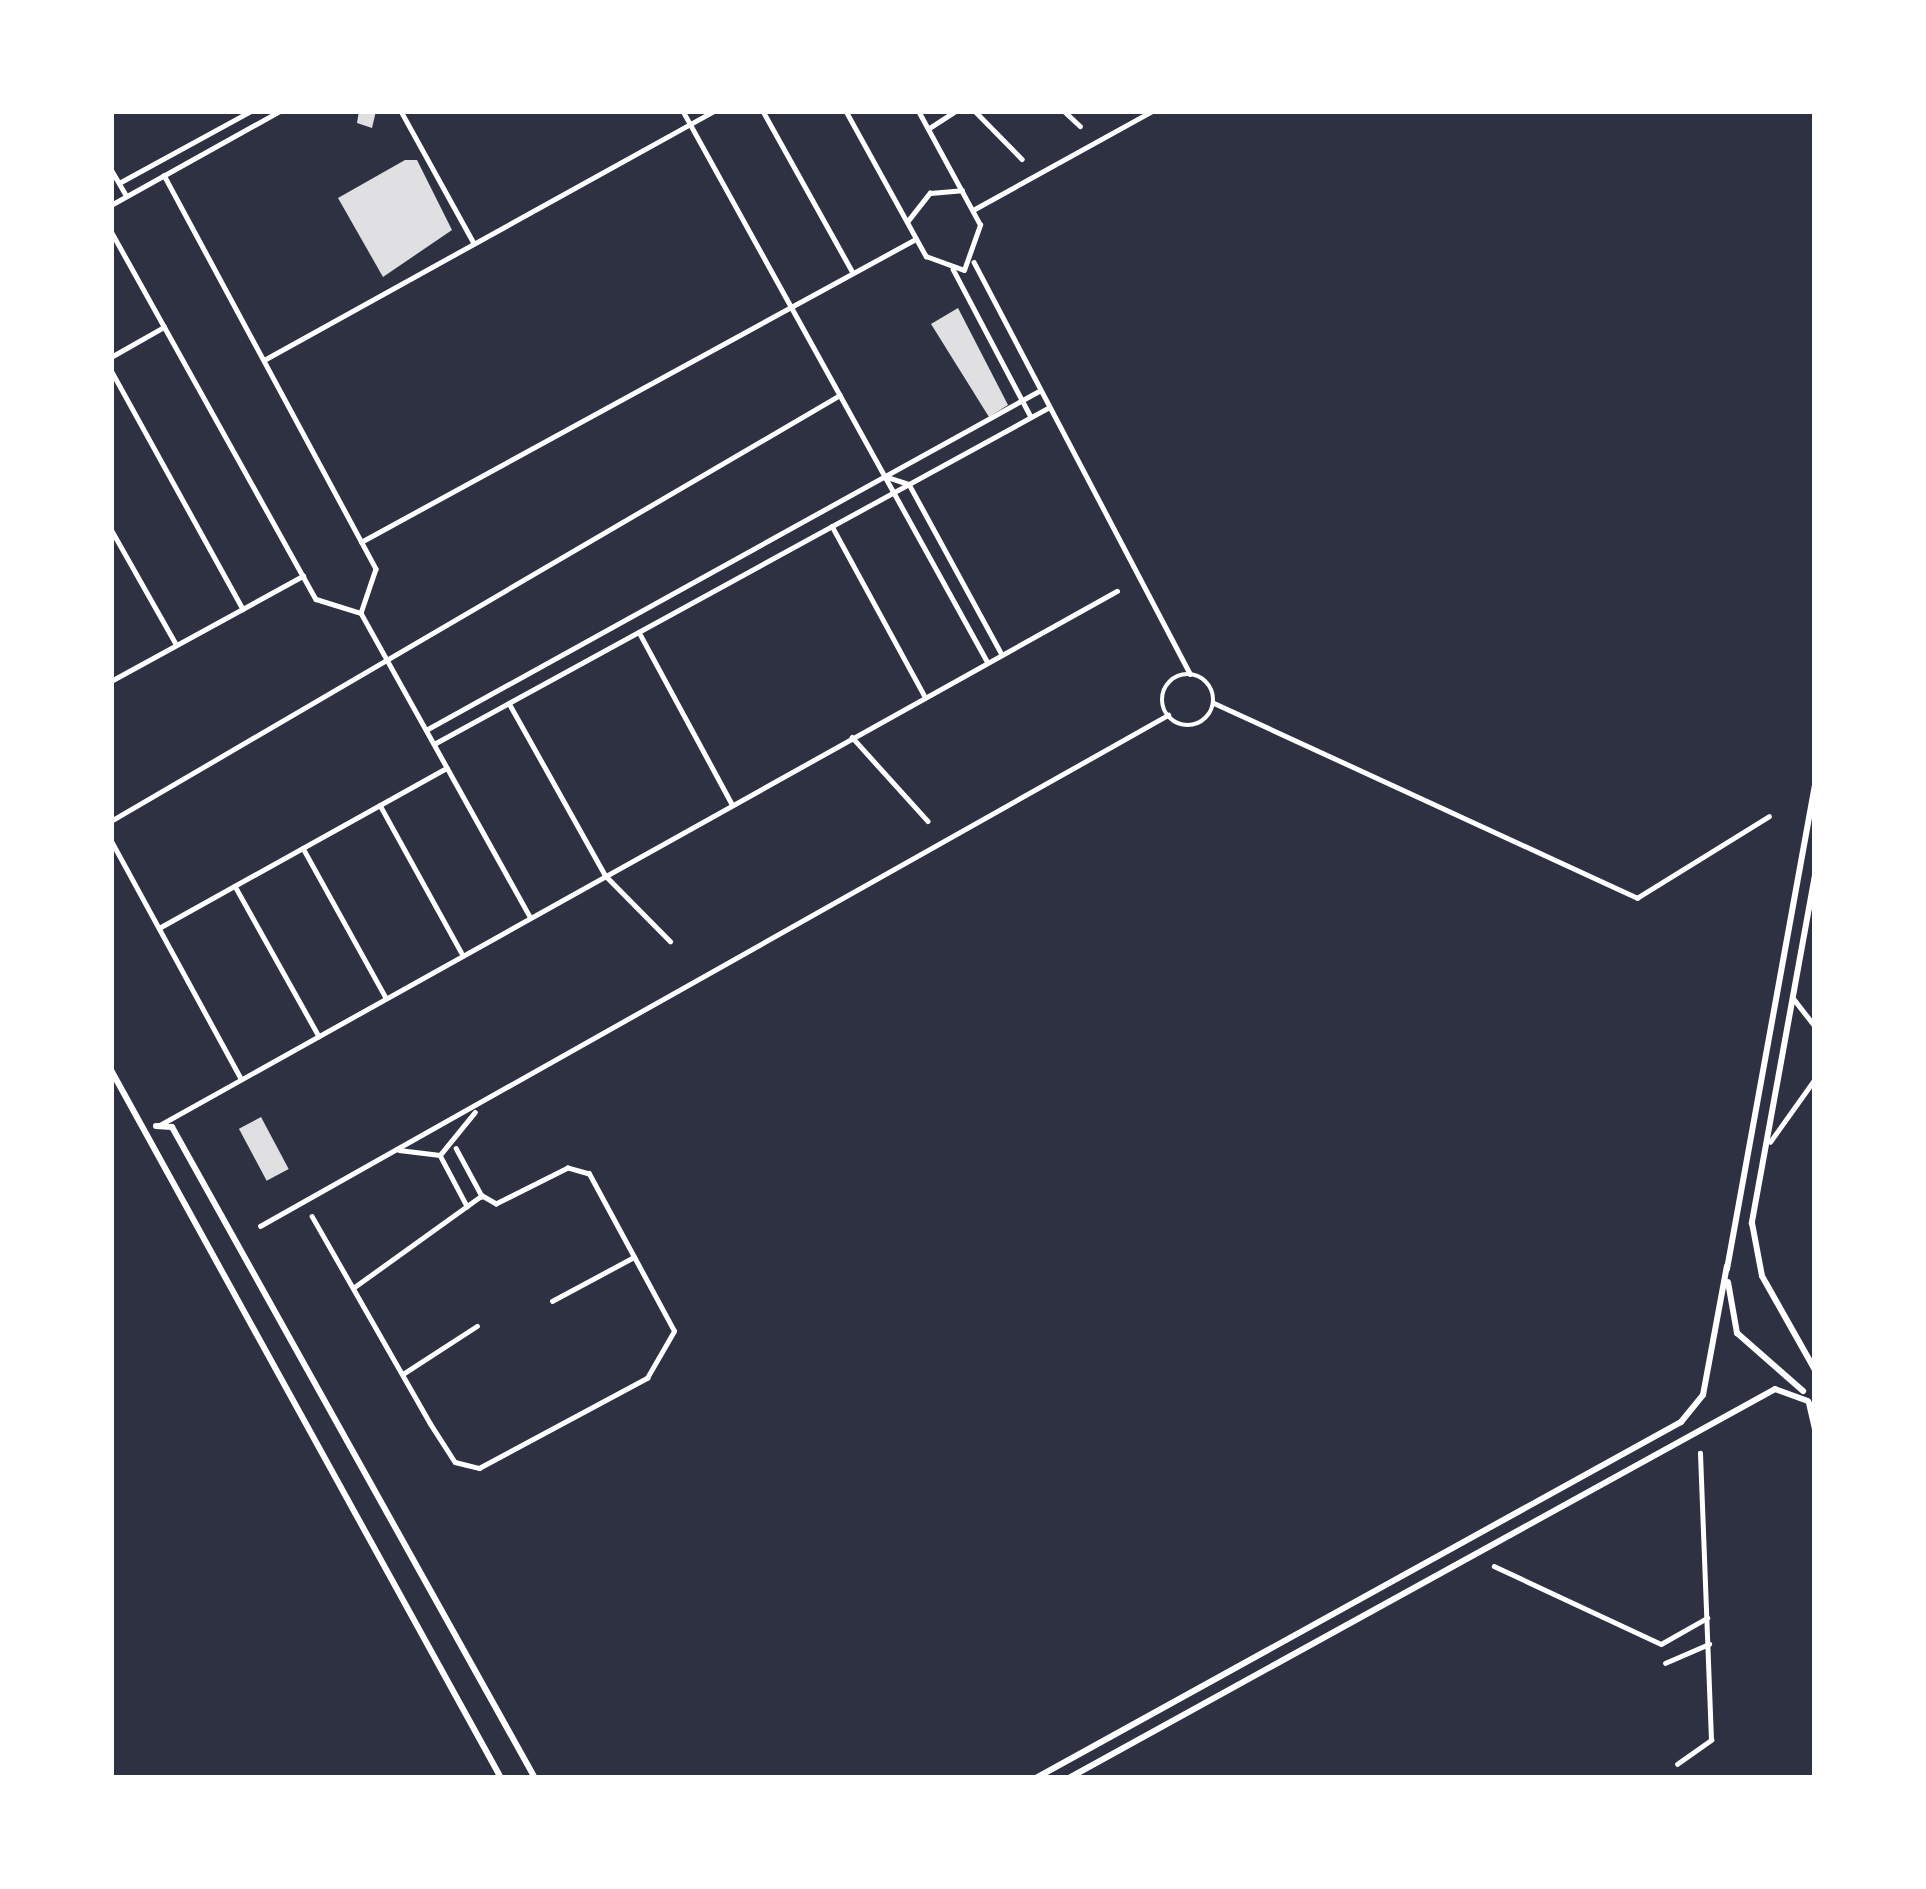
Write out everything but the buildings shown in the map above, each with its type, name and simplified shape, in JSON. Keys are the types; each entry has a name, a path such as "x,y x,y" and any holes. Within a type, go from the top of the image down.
{"main road":[{"path":"1036,1778 1681,1422 1703,1395 1815,787"},
{"path":"1815,874 1752,1223 1762,1276 1815,1370"},
{"path":"111,1070 501,1778"},
{"path":"157,1126 172,1127 535,1778"},
{"path":"1727,1267 1737,1334 1808,1401 1815,1429"},
{"path":"1069,1778 1775,1389 1808,1401"}],"street":[{"path":"119,183 251,111"},
{"path":"111,205 280,111"},
{"path":"401,111 474,244"},
{"path":"683,111 987,661"},
{"path":"264,361 714,111"},
{"path":"763,111 853,273"},
{"path":"847,111 914,240 952,268 1030,417"},
{"path":"918,111 974,211 974,262 1190,674 1214,703 1637,898 1769,816"},
{"path":"928,129 956,111"},
{"path":"975,111 1022,158"},
{"path":"1064,111 1080,126"},
{"path":"974,211 1152,111"},
{"path":"111,170 126,196"},
{"path":"164,175 376,569 361,614"},
{"path":"906,225 930,193 962,190"},
{"path":"111,231 316,599 361,614 530,917"},
{"path":"361,542 914,240"},
{"path":"952,268 974,262"},
{"path":"111,357 164,327"},
{"path":"111,370 243,610"},
{"path":"426,730 1039,392"},
{"path":"111,821 840,395"},
{"path":"434,744 1048,409"},
{"path":"886,476 909,484 1001,653"},
{"path":"832,526 925,696"},
{"path":"111,529 177,646"},
{"path":"111,681 303,577"},
{"path":"146,1132 1117,590"},
{"path":"639,632 732,804"},
{"path":"1168,716 1164,692 1190,674"},
{"path":"509,703 605,875 670,941"},
{"path":"1168,716 1191,726 1214,703"},
{"path":"260,1226 1168,716"},
{"path":"851,737 928,820"},
{"path":"159,928 447,768"},
{"path":"380,805 463,955"},
{"path":"111,840 241,1079"},
{"path":"303,848 386,998"},
{"path":"235,886 319,1036"},
{"path":"1792,998 1815,1026"},
{"path":"1765,1153 1815,1079"},
{"path":"399,1150 440,1155 455,1147 475,1109"},
{"path":"312,1216 455,1462 479,1468 508,1455 646,1378 663,1357 674,1330 589,1174 568,1168 496,1204 482,1196 455,1147"},
{"path":"440,1155 467,1206"},
{"path":"353,1288 482,1196"},
{"path":"552,1301 634,1257"},
{"path":"403,1374 477,1326"},
{"path":"1677,1764 1712,1740 1700,1453"},
{"path":"1494,1566 1661,1644 1707,1618"},
{"path":"1665,1663 1709,1644"}]}
